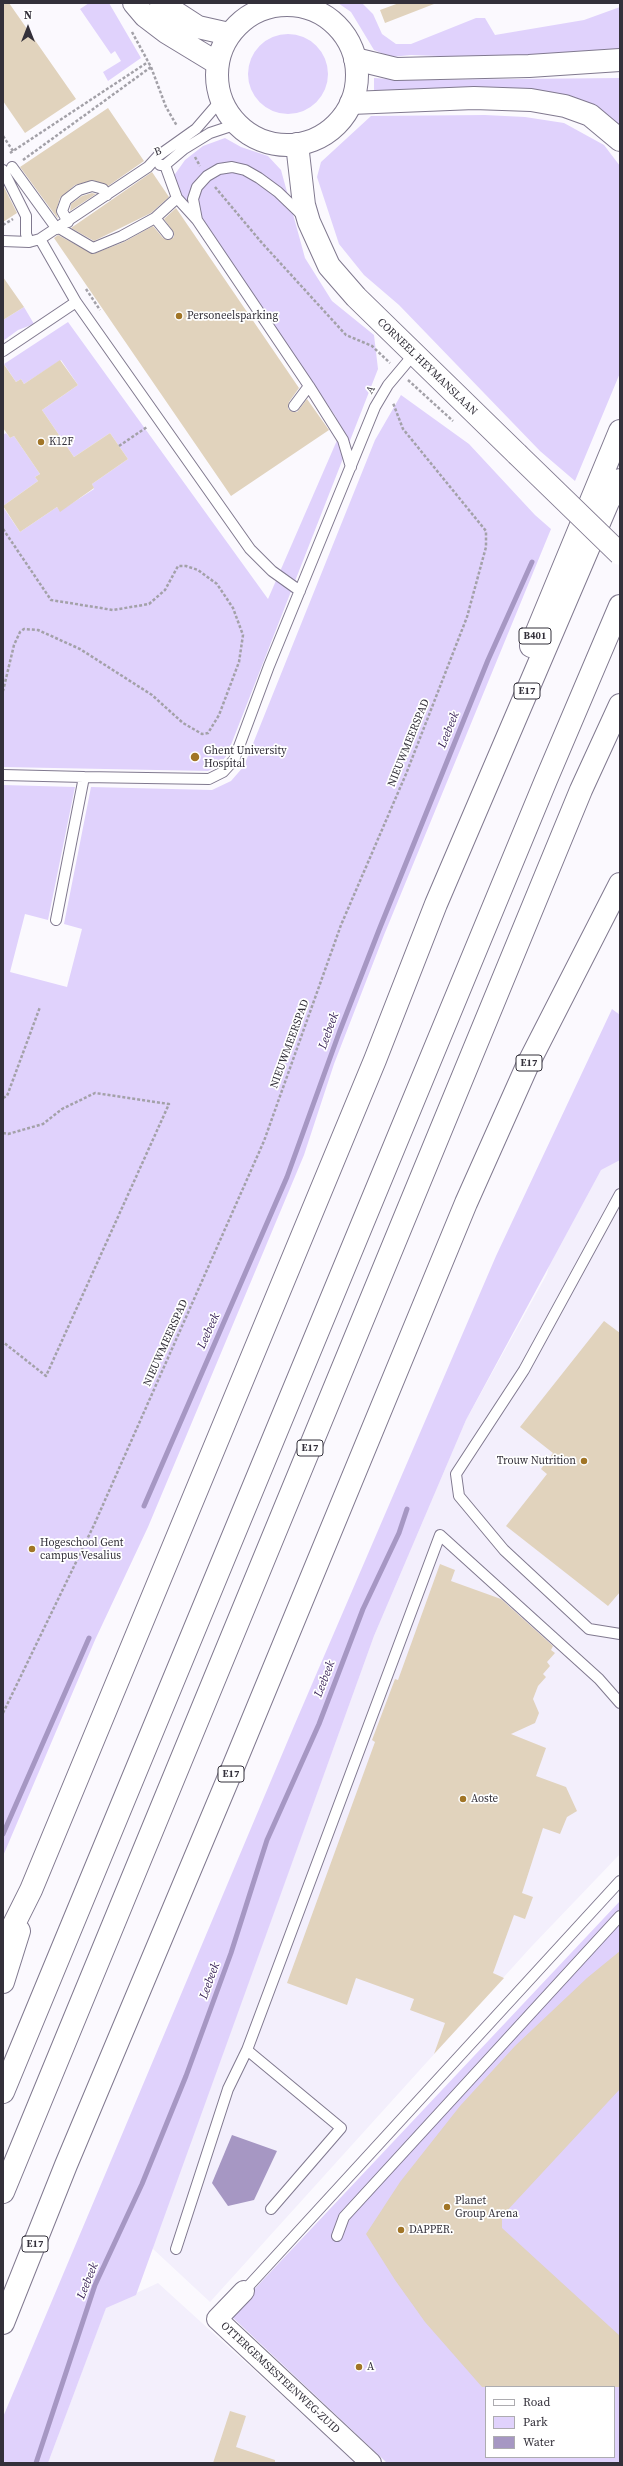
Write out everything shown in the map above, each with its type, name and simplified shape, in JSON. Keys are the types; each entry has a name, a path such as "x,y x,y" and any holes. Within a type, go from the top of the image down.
{"main road":[{"path":"134,3 145,16 161,28 217,63"},
{"path":"161,3 198,27 220,34 229,34"},
{"path":"288,4 306,7 323,15 338,26 349,42 355,59 357,74 351,103 338,123 319,137 297,144 265,141 250,134 237,124 221,100 217,82 217,63 229,34 245,18 265,8 288,4"},
{"path":"355,59 396,69 529,66 620,60"},
{"path":"351,103 474,98 531,100 566,106 590,115 620,140"},
{"name":"CORNEEL HEYMANSLAAN","path":"297,144 304,205 308,222 329,266 341,281 414,354 620,554"},
{"path":"609,481 620,420"},
{"path":"609,481 620,431"},
{"name":"E17","path":"3,1946 31,1890 369,1074 436,904 608,502 609,481"},
{"path":"3,2092 546,780 620,606"},
{"name":"E17","path":"3,2192 548,872 620,705"},
{"name":"E17","path":"3,2323 66,2165 234,1765 466,1203 528,1064 597,926 620,884"},
{"path":"597,926 620,896"},
{"name":"E17","path":"3,1982 31,1890"},
{"name":"E17","path":"3,2288 66,2165"}],"street":[{"name":"OTTERGEMSESTEENWEG-ZUID","path":"244,2291 218,2319 371,2463"}],"lane":[{"path":"186,143 221,100"},
{"path":"3,241 29,242 40,239 58,229 148,167 158,156 210,133 237,124"},
{"name":"B","path":"148,167 165,165 175,157 186,143"},
{"path":"165,165 177,198 197,220 344,440 351,467"},
{"path":"197,220 193,198 196,187 206,176 219,169 232,167 245,170 278,192 308,222"},
{"path":"8,168 58,229 93,248 122,236 155,218 177,198"},
{"path":"8,168 26,216 26,234 29,242"},
{"path":"68,222 62,211 66,200 79,190 92,186 103,189 107,195"},
{"path":"155,218 168,234"},
{"path":"40,239 76,302 250,549 272,571 300,591"},
{"path":"3,352 76,302"},
{"name":"A","path":"3,775 210,779 223,772 234,760 300,591 375,407 388,385 414,354"},
{"path":"294,406 309,386"},
{"path":"56,920 84,777"},
{"path":"620,1194 524,1370 456,1474 459,1496 504,1550 589,1629 620,1634"},
{"path":"176,2249 228,2089 247,2050 440,1535 599,1679 620,1703"},
{"path":"244,2291 620,1881"},
{"path":"338,2236 344,2217 349,2211 620,1916"},
{"path":"247,2050 341,2128 271,2209"}],"path":[{"path":"131,29 151,67 166,107 186,143 206,176 230,207 346,335 372,346 444,415 457,423"},
{"path":"8,155 148,62"},
{"path":"8,168 151,67"},
{"path":"3,136 13,151"},
{"name":"NIEUWMEERSPAD","path":"3,1713 94,1525 264,1141 341,925 406,774 467,617 486,547 486,531 403,429 388,385"},
{"path":"3,529 51,600 113,610 149,604 165,590 178,566 186,566 198,570 217,584 233,608 243,635 239,662 219,715 208,733 202,734 183,723 152,695 80,649 38,630 24,629 20,632 14,645 3,691"},
{"path":"3,1098 7,1096 40,1007"},
{"path":"3,1133 8,1134 43,1124 62,1110 95,1093 169,1104 46,1376 3,1342"}],"shaded area":[{"path":"620,1008 620,1854 531,1947 210,2302 152,2248 374,1636 466,1420 547,1274 595,1053"},
{"path":"158,2283 356,2463 48,2463 106,2307"}],"green space":[{"path":"89,3 109,3 141,58 108,81 103,72 121,61 115,51 111,54 80,9"},
{"path":"338,3 362,3 373,14 382,34 396,44 411,44 476,18 485,18 495,35 584,20 620,7 620,50 494,58 411,55 391,57 374,50 351,12"},
{"path":"288,34 303,37 316,46 325,59 328,74 325,89 316,102 303,111 288,114 273,111 260,102 251,89 248,74 251,59 260,46 273,37"},
{"path":"374,78 406,80 620,78 620,126 606,114 566,97 489,88 374,91"},
{"path":"485,115 525,117 564,123 604,145 620,166 620,373 575,481 540,451 399,305 364,275 339,244 317,177 321,162 371,116"},
{"path":"225,138 241,147 268,156 281,170 305,258 332,301 374,335 378,369 227,755 218,766 208,771 3,767 3,507 20,532 57,507 60,511 94,489 92,484 128,459 110,433 74,457 42,410 78,385 61,360 24,384 21,379 16,382 4,364 68,322 268,599 338,438 336,417 210,233 182,199 173,177 185,160 203,146"},
{"path":"24,307 34,324 18,330 3,341 3,320"},
{"path":"401,395 469,444 535,515 551,529 384,935 334,1064 304,1155 148,1527 95,1640 3,1856 3,785 75,787 48,920 25,914 10,972 67,987 82,929 64,924 91,787 212,790 231,781 244,766 375,440"},
{"path":"6,433 10,438 14,436 40,474 35,477 38,481 3,506 3,435"},
{"path":"612,1009 620,1015 620,1160 601,1170 466,1420 374,1636 136,2295 106,2308 48,2463 3,2463 3,2417 294,1726 496,1256"},
{"path":"620,1901 620,2463 387,2463 230,2315"}],"water":[{"path":"232,2135 277,2151 254,2200 228,2206 212,2183"}],"building":[{"path":"3,3 9,3 76,99 25,133 3,101"},
{"path":"399,3 434,4 385,23 380,10"},
{"path":"108,108 144,161 108,186 93,180 75,185 60,198 56,211 58,219 20,167"},
{"path":"152,172 169,197 151,213 94,241 71,228"},
{"path":"3,185 17,213 3,222"},
{"path":"92,193 96,194 70,211 71,204 82,196"},
{"name":"Personeelsparking","path":"176,208 299,388 289,402 288,409 293,412 297,412 307,399 329,430 231,496 54,238 58,235 93,254 124,242 153,226 163,238 169,240 174,237 174,233 164,219"},
{"path":"3,277 24,307 3,320"},
{"name":"K12F","path":"60,360 78,385 42,410 74,457 110,433 128,459 92,484 94,488 60,512 57,507 20,532 3,506 38,481 35,477 40,474 14,436 10,438 3,428 3,363 16,382 21,379 24,384"},
{"name":"Trouw Nutrition","path":"604,1321 620,1333 620,1592 608,1606 506,1526 547,1474 541,1469 553,1453 520,1427"},
{"name":"Aoste","path":"440,1564 455,1570 451,1581 501,1599 553,1646 551,1650 555,1653 547,1662 550,1666 543,1674 546,1677 538,1686 533,1699 539,1713 535,1723 511,1734 546,1748 536,1776 566,1787 577,1811 567,1817 560,1834 543,1828 522,1893 533,1897 525,1919 514,1915 493,1973 504,1978 434,2054 445,2023 410,2010 414,1999 356,1978 347,2005 287,1983 375,1742 372,1740 395,1679 398,1680"},
{"name":"Planet Group Arena","path":"620,1951 620,2089 504,2214 502,2219 502,2228 620,2336 620,2387 482,2387 425,2322 395,2280 366,2234 400,2182 460,2106 515,2046 587,1978"},
{"path":"230,2411 246,2416 236,2447 275,2460 275,2463 213,2463"}],"waterway":[{"name":"Leebeek","path":"144,1506 287,1177 339,1033 379,930 488,660 532,562"},
{"name":"Leebeek","path":"36,2463 95,2285 142,2184 186,2076 231,1953 267,1840 319,1724 363,1609 399,1533 407,1509"},
{"name":"Leebeek","path":"3,1834 89,1638"}],"place":[{"name":"Personeelsparking","path":"179,316"},
{"name":"K12F","path":"41,442"},
{"name":"Ghent University Hospital","path":"195,757"},
{"name":"Trouw Nutrition","path":"584,1461"},
{"name":"Hogeschool Gent campus Vesalius","path":"32,1549"},
{"name":"Aoste","path":"463,1799"},
{"name":"Planet Group Arena","path":"447,2207"},
{"name":"DAPPER.","path":"401,2230"},
{"name":"A","path":"359,2367"}]}
